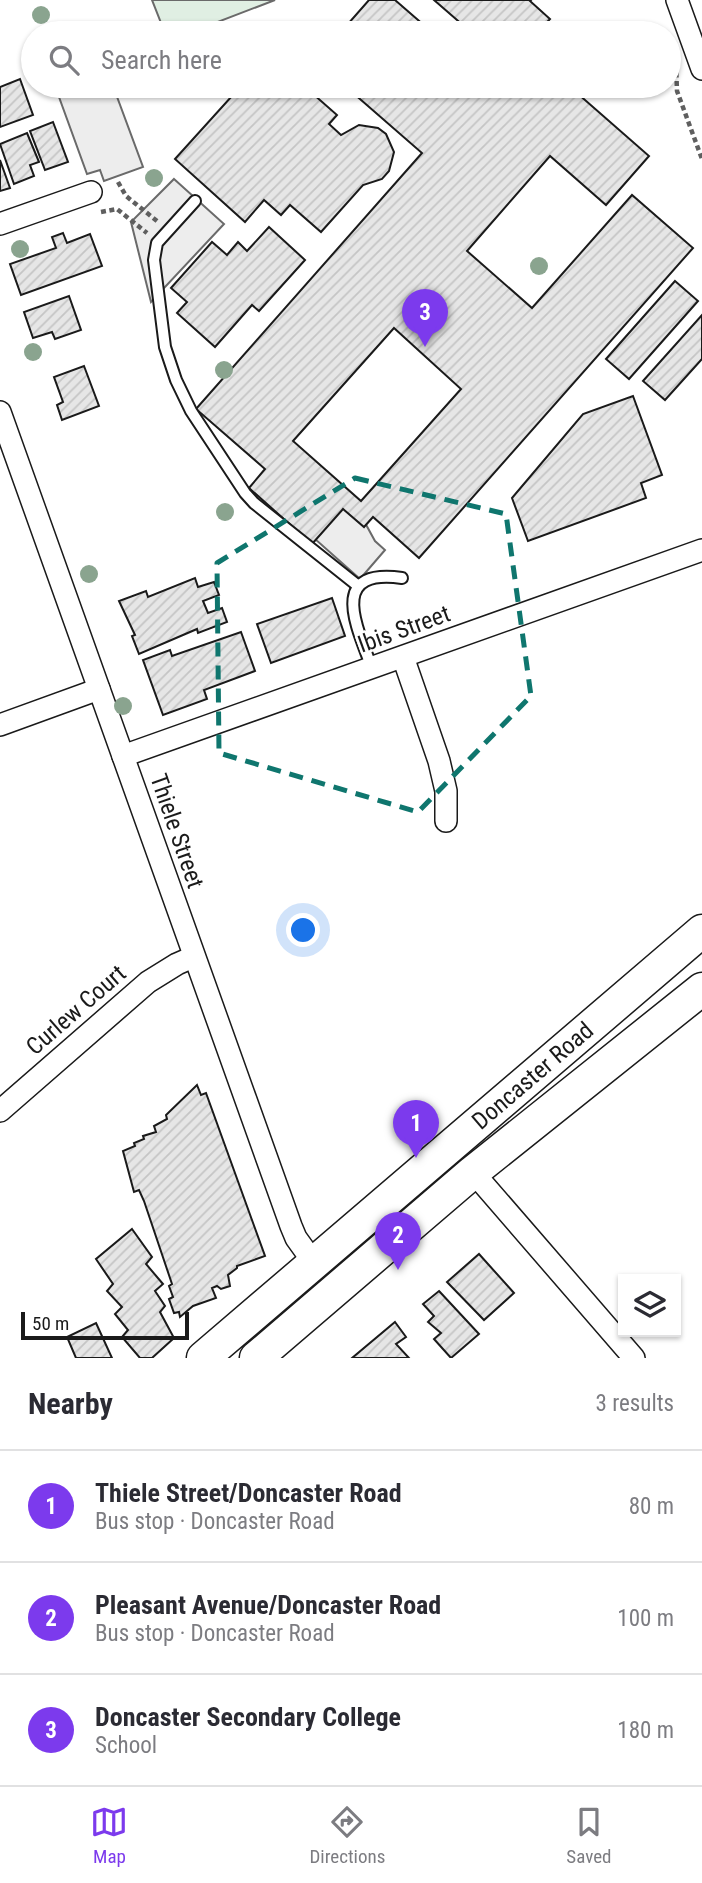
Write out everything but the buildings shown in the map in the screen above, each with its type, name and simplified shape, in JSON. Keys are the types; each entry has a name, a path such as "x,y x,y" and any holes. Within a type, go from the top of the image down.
{"main road":[{"name":"Doncaster Road","path":"203,1358 702,931"},
{"name":"Doncaster Road","path":"256,1358 473,1172 702,989"}],"street":[{"path":"677,0 702,69"},
{"path":"0,224 91,192"},
{"name":"Thiele Street","path":"0,412 291,1226 314,1263"},
{"name":"Ibis Street","path":"123,756 702,550"},
{"path":"403,657 439,761 446,792 446,821"},
{"path":"0,725 99,689"},
{"name":"Curlew Court","path":"0,1111 148,982 193,957"},
{"path":"473,1172 634,1358"}],"lane":[{"path":"195,201 158,243 154,260 154,277 165,347 176,380 191,411 254,503 357,585"},
{"path":"372,668 352,607 357,585 368,578 381,575 402,578"}],"path":[{"path":"681,51 691,36"},
{"path":"680,98 702,159"},
{"path":"118,182 126,196 169,230"},
{"path":"98,213 117,209 131,219"}],"highlighted area":[{"path":"355,478 506,514 531,696 418,812 219,753 217,563"}],"green space":[{"path":"152,0 275,0 220,21 160,21"}],"shaded area":[{"path":"59,98 117,98 143,167 104,181 100,170 87,174"},
{"path":"174,179 224,224 151,302 131,222"},
{"path":"345,505 364,521 375,541 385,550 360,579 315,539"}],"place":[{"name":"Doncaster Secondary College","path":"425,347"},
{"name":"Thiele Street/Doncaster Road","path":"416,1158"},
{"name":"Pleasant Avenue/Doncaster Road","path":"398,1270"}]}
